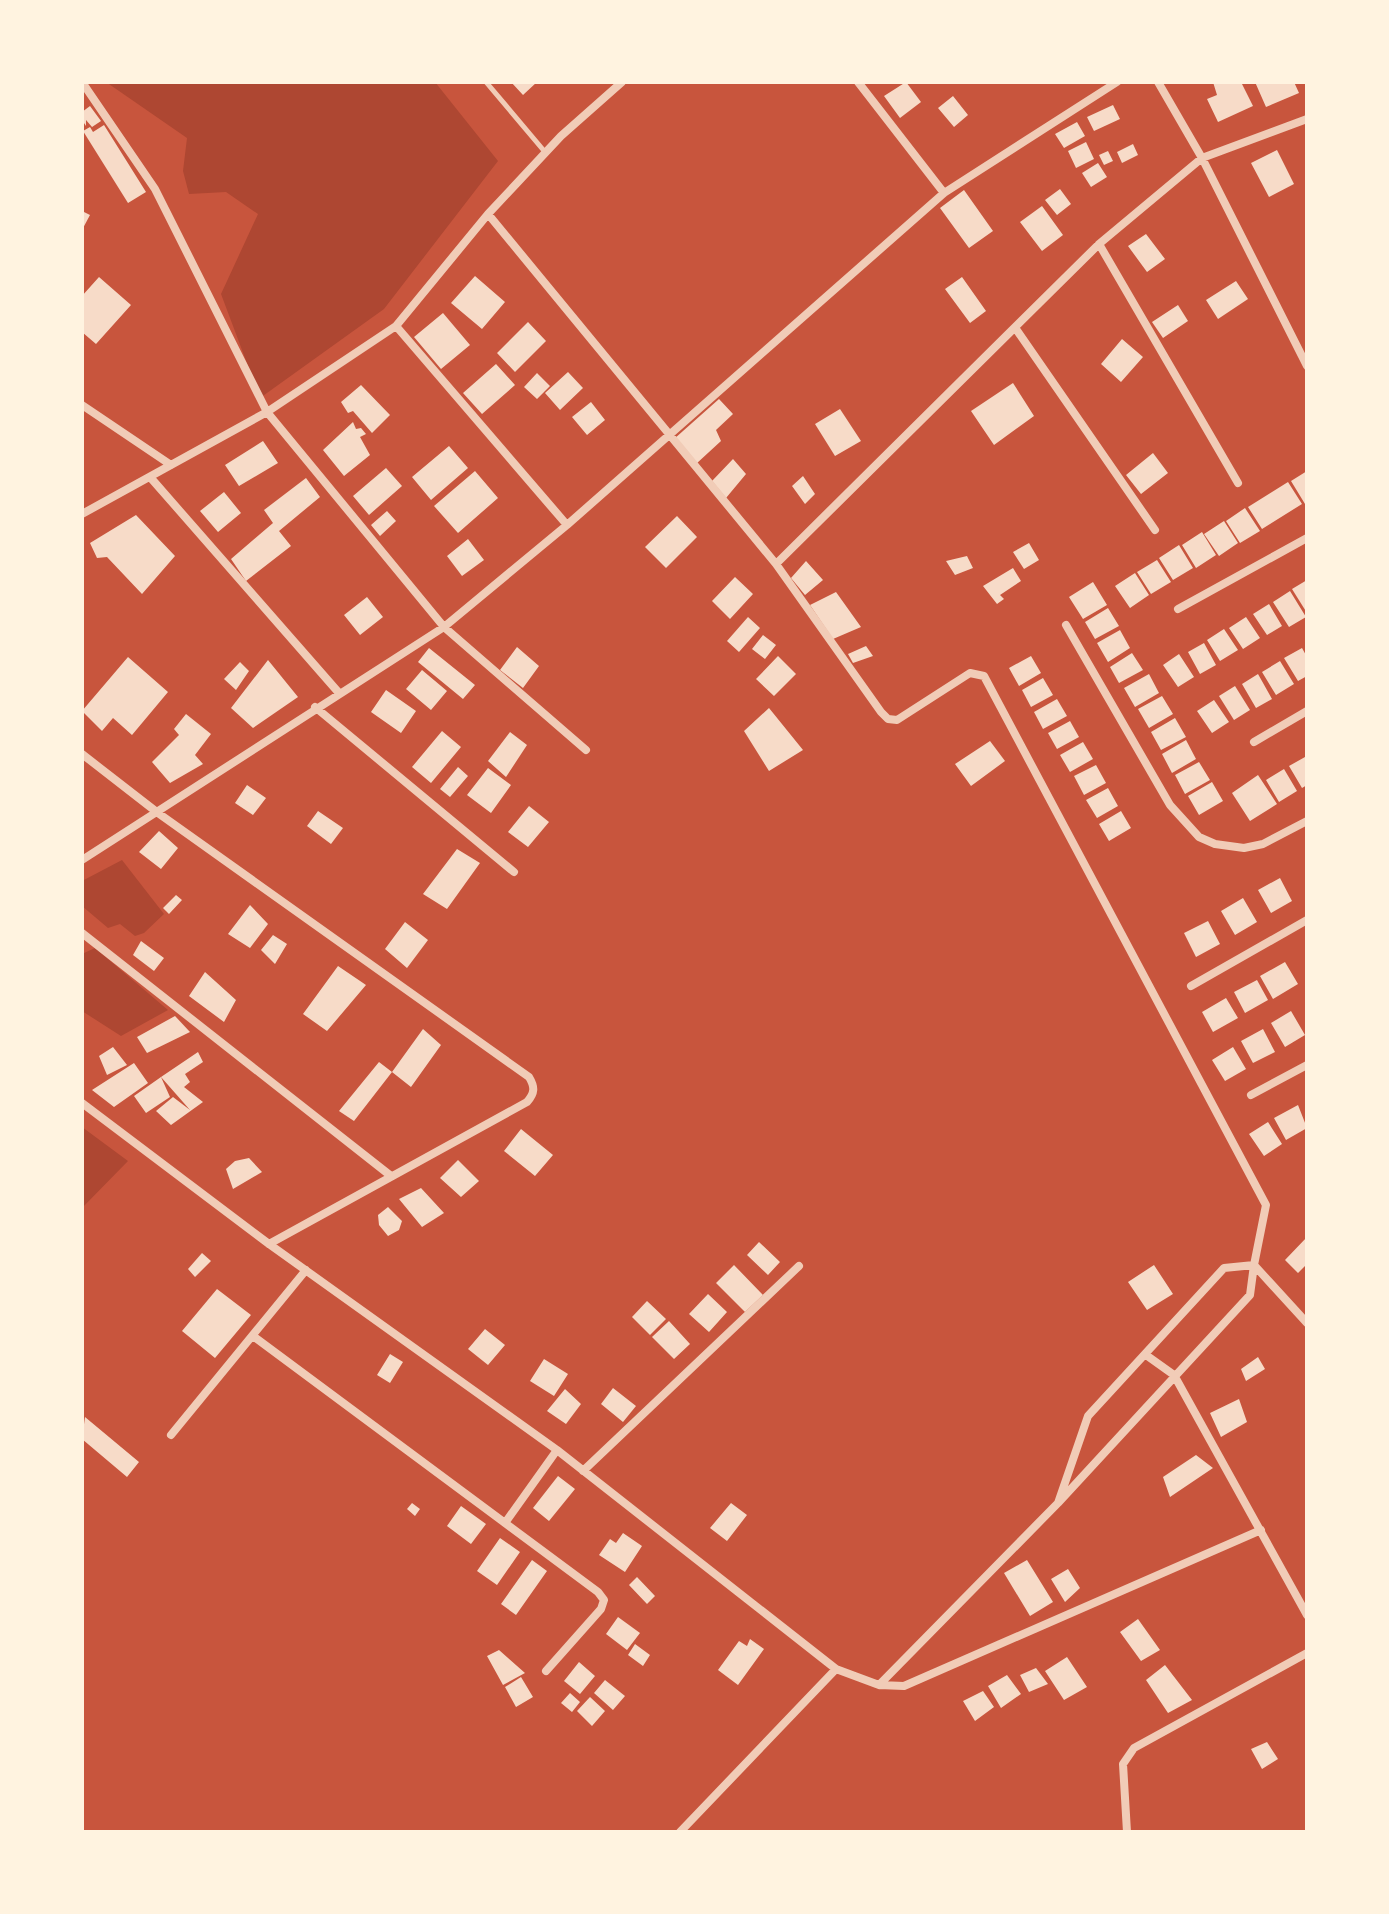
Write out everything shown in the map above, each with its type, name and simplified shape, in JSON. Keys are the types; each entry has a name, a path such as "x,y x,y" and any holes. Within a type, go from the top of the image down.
{"street":[{"path":"82,82 155,189 267,412 444,627 586,750"},
{"path":"82,514 267,412 396,326 488,214 545,152 622,82"},
{"path":"858,82 944,193"},
{"path":"82,860 158,813 315,707 444,627 567,525 944,193 1117,82"},
{"path":"1158,82 1202,158 1307,366"},
{"path":"776,564 1099,244 1202,158 1307,119"},
{"path":"488,214 668,437 776,564 888,719 897,720 970,673 975,671 984,676 1266,1205 1250,1295 1058,1503 879,1685"},
{"path":"1099,244 1238,483"},
{"path":"396,326 567,525"},
{"path":"1016,329 1155,530"},
{"path":"82,405 171,465"},
{"path":"150,477 339,693"},
{"path":"1178,609 1307,538"},
{"path":"1066,625 1170,805 1199,837 1244,848 1263,844 1307,821"},
{"path":"315,707 514,872"},
{"path":"1254,742 1307,711"},
{"path":"82,754 158,813 529,1077 534,1086 533,1096 269,1244"},
{"path":"1191,986 1307,920"},
{"path":"82,933 391,1176"},
{"path":"1251,1095 1307,1065"},
{"path":"82,1103 269,1244 557,1450 836,1669 879,1685 904,1686 1261,1530"},
{"path":"1254,1265 1307,1323"},
{"path":"1058,1503 1088,1416 1224,1268 1254,1265"},
{"path":"583,1471 664,1398 799,1266"},
{"path":"171,1435 306,1270"},
{"path":"253,1336 598,1592 604,1600 601,1609 546,1671"},
{"path":"1146,1355 1174,1375 1307,1615"},
{"path":"505,1523 557,1450"},
{"path":"1127,1832 1123,1764 1134,1748 1307,1653"},
{"path":"680,1832 836,1669"}],"lane":[{"path":"486,82 545,152"}],"shaded area":[{"path":"106,82 435,82 498,161 384,309 260,398 221,294 258,214 226,192 189,194 183,171 187,138"},
{"path":"122,860 164,914 144,933 135,936 120,924 108,928 82,906 82,881"},
{"path":"95,948 168,1010 121,1036 82,1011 82,954"},
{"path":"82,1127 128,1161 82,1208"}],"building":[{"path":"511,82 537,82 523,95"},
{"path":"906,82 921,102 900,118 884,96"},
{"path":"1213,82 1241,82 1253,106 1218,122 1207,99 1217,95"},
{"path":"1255,82 1294,82 1299,93 1266,107"},
{"path":"953,96 968,115 954,127 938,108"},
{"path":"1113,105 1120,119 1094,131 1087,117"},
{"path":"90,106 101,121 92,127 86,120 86,126 82,120 82,112"},
{"path":"1077,122 1085,136 1064,148 1055,134"},
{"path":"104,125 146,192 128,203 83,131 90,127 93,132"},
{"path":"1086,142 1094,159 1076,168 1068,151"},
{"path":"1133,144 1138,155 1122,163 1117,152"},
{"path":"1277,150 1294,184 1269,197 1251,163"},
{"path":"1108,151 1113,161 1104,165 1099,155"},
{"path":"1098,163 1107,177 1091,187 1082,173"},
{"path":"1060,189 1071,204 1057,215 1045,200"},
{"path":"964,190 993,231 969,248 940,208"},
{"path":"1042,206 1063,235 1042,251 1020,222"},
{"path":"82,211 90,215 82,230"},
{"path":"1146,234 1165,259 1147,272 1128,246"},
{"path":"475,276 505,302 482,329 451,303"},
{"path":"99,277 131,305 96,344 82,332 82,296"},
{"path":"962,277 986,311 970,323 945,289"},
{"path":"1236,281 1248,299 1218,319 1206,300"},
{"path":"1178,305 1188,321 1163,338 1152,322"},
{"path":"443,313 470,345 441,369 414,337"},
{"path":"528,322 546,341 515,372 497,353"},
{"path":"1122,339 1143,357 1121,382 1101,364"},
{"path":"496,364 515,385 482,414 463,393"},
{"path":"568,372 583,388 560,410 545,393"},
{"path":"537,373 550,386 537,399 524,387"},
{"path":"1013,383 1034,416 994,445 971,411"},
{"path":"361,385 390,415 372,433 353,411 348,413 341,402"},
{"path":"719,399 733,414 716,430 721,441 696,464 674,439"},
{"path":"591,402 605,420 587,435 572,417"},
{"path":"840,409 861,441 835,456 815,424"},
{"path":"353,422 356,429 361,428 366,434 360,437 370,455 344,476 323,450"},
{"path":"263,441 278,463 239,486 225,465"},
{"path":"449,446 468,468 431,500 412,477"},
{"path":"1153,453 1168,473 1141,494 1126,475"},
{"path":"733,459 746,474 726,498 712,481"},
{"path":"386,468 402,486 369,515 353,496"},
{"path":"475,471 498,498 458,533 434,506"},
{"path":"1307,471 1307,502 1305,504 1291,481"},
{"path":"803,476 815,494 805,504 792,486"},
{"path":"306,478 320,497 279,531 291,546 246,581 231,559 273,523 264,510"},
{"path":"1288,482 1302,504 1262,529 1248,507"},
{"path":"224,492 241,513 218,532 200,511"},
{"path":"1245,508 1260,531 1240,543 1226,521"},
{"path":"387,511 396,521 380,536 371,525"},
{"path":"136,515 175,556 142,594 107,557 97,558 90,543"},
{"path":"677,516 697,537 666,568 645,547"},
{"path":"1224,521 1238,543 1219,556 1204,534"},
{"path":"1202,532 1216,555 1196,568 1182,545"},
{"path":"468,539 484,560 462,576 447,556"},
{"path":"1029,543 1039,560 1024,569 1013,552"},
{"path":"1179,545 1193,568 1173,580 1159,558"},
{"path":"967,556 973,568 955,575 946,561"},
{"path":"1157,560 1171,582 1151,594 1137,572"},
{"path":"806,561 823,580 805,595 791,578"},
{"path":"1013,568 1021,581 1000,595 1004,599 997,604 983,586"},
{"path":"1135,573 1149,595 1130,608 1115,586"},
{"path":"735,577 753,594 730,619 712,601"},
{"path":"1307,580 1307,613 1292,589"},
{"path":"1093,582 1107,605 1083,619 1069,597"},
{"path":"1290,591 1306,617 1289,627 1273,602"},
{"path":"836,592 861,627 833,639 810,605"},
{"path":"367,597 383,617 360,635 344,615"},
{"path":"1269,604 1282,626 1267,635 1253,614"},
{"path":"1108,608 1119,626 1095,639 1085,622"},
{"path":"748,617 760,628 739,652 727,641"},
{"path":"1246,617 1260,638 1243,649 1229,628"},
{"path":"1224,629 1238,650 1220,661 1207,640"},
{"path":"1120,630 1130,648 1108,662 1097,643"},
{"path":"763,635 776,645 765,659 752,649"},
{"path":"1204,643 1216,665 1200,674 1188,652"},
{"path":"866,646 873,656 853,663 848,654"},
{"path":"517,647 539,666 523,688 500,670"},
{"path":"429,648 475,685 463,699 418,662"},
{"path":"1302,648 1307,657 1307,676 1298,681 1284,658"},
{"path":"1132,653 1143,670 1119,683 1110,667"},
{"path":"1179,654 1194,677 1178,687 1163,665"},
{"path":"778,656 796,674 774,696 756,679"},
{"path":"1031,656 1041,673 1019,686 1009,668"},
{"path":"128,657 168,692 132,735 113,718 102,731 82,711"},
{"path":"268,660 298,697 253,728 231,708"},
{"path":"1280,661 1294,684 1276,695 1262,672"},
{"path":"240,662 249,671 236,690 224,679"},
{"path":"422,670 447,691 431,710 406,689"},
{"path":"1149,674 1159,693 1135,707 1124,688"},
{"path":"1258,674 1272,699 1256,708 1242,684"},
{"path":"1043,678 1053,695 1031,707 1022,690"},
{"path":"1235,686 1250,710 1234,720 1219,696"},
{"path":"386,690 416,711 401,733 371,712"},
{"path":"1162,696 1173,714 1149,728 1138,709"},
{"path":"1057,699 1067,716 1043,729 1034,712"},
{"path":"1214,700 1229,722 1212,733 1197,711"},
{"path":"769,708 803,750 769,771 744,731"},
{"path":"186,714 211,734 195,755 203,764 170,783 152,762 179,735 174,729"},
{"path":"1175,718 1186,737 1161,750 1151,732"},
{"path":"1070,721 1079,737 1057,749 1048,733"},
{"path":"442,731 461,747 431,783 412,767"},
{"path":"510,732 527,745 506,777 488,761"},
{"path":"1186,740 1196,759 1172,773 1162,754"},
{"path":"990,741 1005,761 971,786 955,764"},
{"path":"1083,742 1093,759 1070,772 1060,755"},
{"path":"1305,757 1307,785 1302,788 1289,766"},
{"path":"1199,762 1210,780 1185,794 1175,775"},
{"path":"1096,765 1106,783 1084,795 1074,776"},
{"path":"458,767 468,776 450,797 440,789"},
{"path":"488,768 511,785 491,813 467,795"},
{"path":"1284,769 1297,791 1279,802 1266,780"},
{"path":"1258,775 1277,804 1250,821 1232,793"},
{"path":"1212,782 1223,801 1199,815 1188,796"},
{"path":"247,785 266,798 253,815 235,803"},
{"path":"1108,788 1118,806 1097,818 1086,800"},
{"path":"529,806 549,822 528,847 508,832"},
{"path":"318,811 343,828 331,844 307,826"},
{"path":"1121,811 1131,828 1109,841 1099,824"},
{"path":"159,831 178,848 161,869 139,852"},
{"path":"457,849 480,863 447,909 423,894"},
{"path":"1280,878 1292,901 1271,913 1258,890"},
{"path":"176,895 182,900 169,914 163,908"},
{"path":"1243,898 1257,922 1235,935 1221,911"},
{"path":"250,905 268,924 250,948 228,934"},
{"path":"1208,921 1220,944 1196,957 1184,933"},
{"path":"405,922 428,940 407,968 385,949"},
{"path":"273,935 287,944 275,964 261,950"},
{"path":"141,941 164,958 154,971 133,955"},
{"path":"1285,962 1298,984 1273,999 1260,976"},
{"path":"338,966 366,985 327,1031 303,1014"},
{"path":"205,972 236,1000 224,1022 189,996"},
{"path":"1257,980 1268,1000 1245,1013 1234,992"},
{"path":"1226,998 1238,1018 1213,1032 1202,1012"},
{"path":"1291,1011 1305,1035 1285,1047 1271,1023"},
{"path":"175,1016 190,1032 147,1053 137,1037"},
{"path":"423,1029 441,1045 411,1087 392,1072"},
{"path":"1263,1029 1275,1052 1253,1063 1241,1041"},
{"path":"113,1047 127,1065 107,1075 99,1056"},
{"path":"1233,1047 1246,1069 1225,1081 1212,1060"},
{"path":"198,1052 203,1062 185,1074 190,1082 184,1087 203,1102 171,1125 156,1111 173,1097 190,1110 161,1077"},
{"path":"379,1062 392,1072 354,1121 339,1111"},
{"path":"134,1063 148,1083 114,1107 92,1090"},
{"path":"161,1077 170,1097 146,1113 134,1096"},
{"path":"1298,1105 1307,1128 1286,1140 1274,1118"},
{"path":"1268,1122 1282,1144 1264,1156 1249,1134"},
{"path":"521,1129 553,1155 535,1176 504,1151"},
{"path":"249,1158 262,1172 233,1189 226,1169 235,1161"},
{"path":"458,1160 479,1181 461,1197 440,1178"},
{"path":"421,1188 444,1213 422,1227 399,1199"},
{"path":"388,1207 402,1221 399,1230 388,1236 379,1225 378,1215"},
{"path":"1307,1237 1307,1264 1298,1273 1285,1260"},
{"path":"759,1242 780,1262 768,1275 747,1255"},
{"path":"202,1253 211,1261 195,1277 188,1269"},
{"path":"734,1265 763,1295 745,1312 716,1283"},
{"path":"1154,1265 1173,1294 1147,1310 1128,1282"},
{"path":"217,1289 251,1315 215,1358 182,1331"},
{"path":"708,1294 727,1312 709,1332 689,1314"},
{"path":"647,1301 666,1319 650,1335 632,1317"},
{"path":"669,1321 690,1344 674,1359 652,1337"},
{"path":"485,1329 505,1345 488,1365 468,1349"},
{"path":"390,1354 403,1362 390,1383 377,1375"},
{"path":"1258,1357 1265,1369 1246,1381 1241,1369"},
{"path":"544,1359 568,1374 554,1396 530,1381"},
{"path":"613,1388 636,1406 623,1422 601,1404"},
{"path":"565,1389 581,1404 566,1424 547,1411"},
{"path":"1239,1399 1247,1422 1221,1437 1210,1413"},
{"path":"85,1417 139,1462 127,1477 82,1439"},
{"path":"1196,1455 1213,1468 1170,1497 1163,1477"},
{"path":"558,1476 575,1489 549,1521 533,1508"},
{"path":"412,1503 420,1509 415,1516 407,1509"},
{"path":"731,1503 747,1515 727,1541 710,1528"},
{"path":"461,1506 486,1524 471,1544 447,1526"},
{"path":"623,1533 642,1546 625,1572 599,1555 610,1539 616,1543"},
{"path":"500,1538 520,1552 497,1585 477,1571"},
{"path":"532,1560 547,1571 516,1615 501,1604"},
{"path":"1027,1560 1053,1602 1030,1616 1004,1573"},
{"path":"1068,1569 1080,1588 1065,1602 1051,1579"},
{"path":"637,1577 655,1596 647,1604 629,1585"},
{"path":"618,1617 640,1633 627,1650 606,1634"},
{"path":"1138,1619 1160,1650 1141,1661 1120,1632"},
{"path":"750,1639 764,1649 738,1685 718,1670 739,1641 747,1646"},
{"path":"635,1644 650,1655 643,1666 628,1655"},
{"path":"499,1650 525,1673 503,1685 487,1656"},
{"path":"1067,1657 1087,1687 1064,1700 1045,1671"},
{"path":"579,1662 595,1676 580,1694 564,1681"},
{"path":"1165,1665 1192,1700 1168,1713 1146,1680"},
{"path":"1036,1668 1048,1684 1029,1692 1020,1675"},
{"path":"1007,1675 1021,1694 1001,1708 988,1686"},
{"path":"521,1677 533,1697 516,1707 505,1687"},
{"path":"605,1680 625,1696 613,1710 594,1693"},
{"path":"983,1691 994,1707 975,1721 963,1701"},
{"path":"570,1693 580,1702 572,1712 561,1703"},
{"path":"590,1697 605,1711 592,1726 577,1711"},
{"path":"1267,1742 1278,1759 1262,1769 1251,1749"}]}
